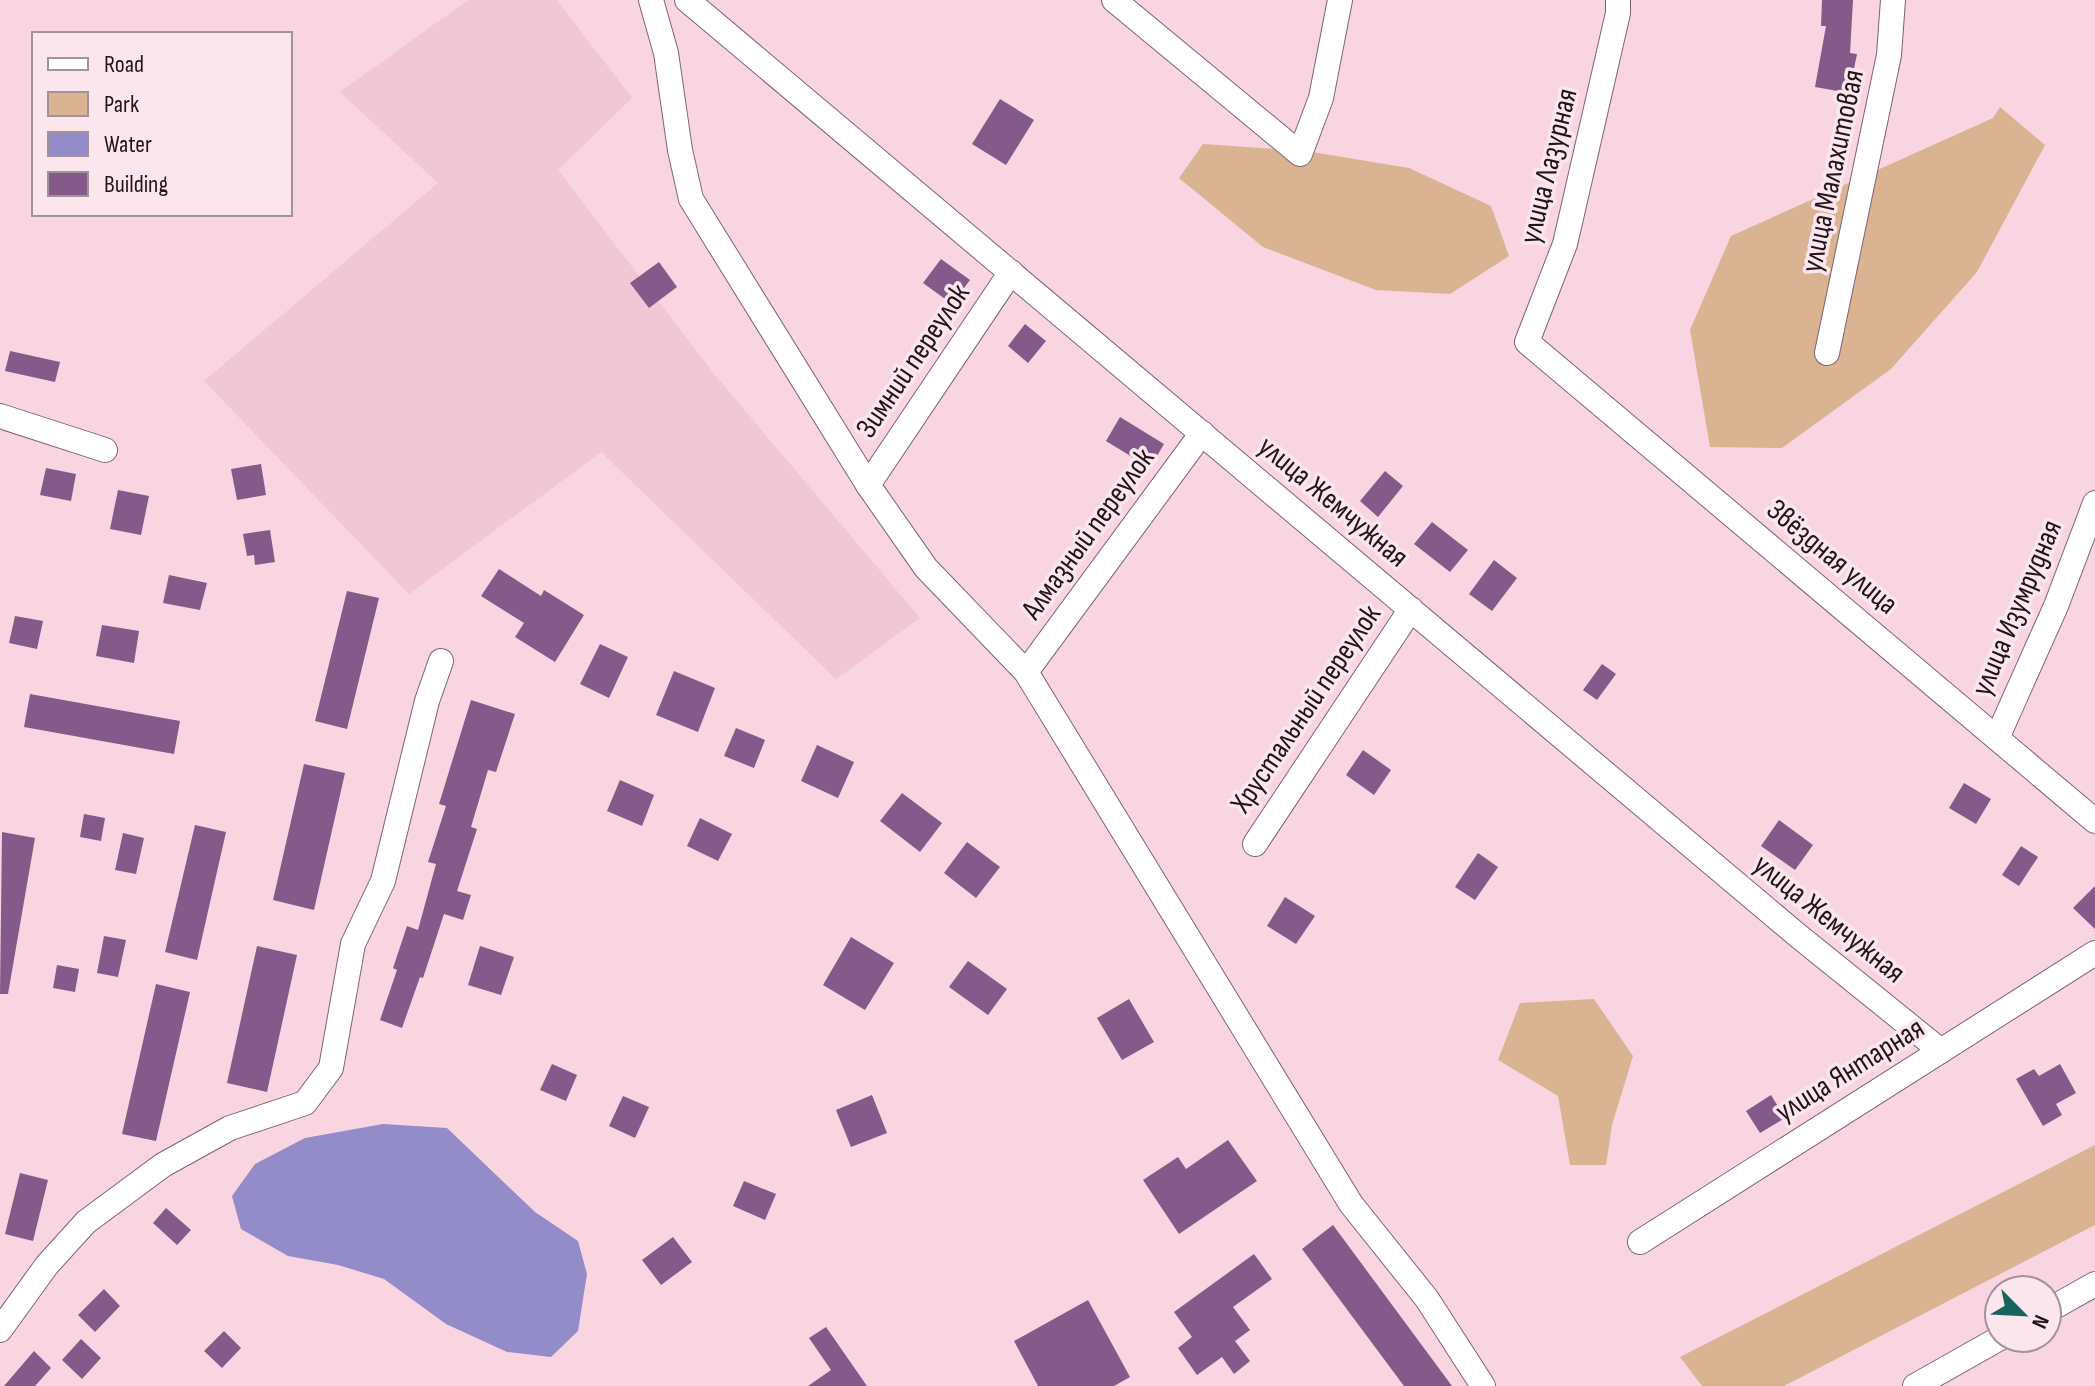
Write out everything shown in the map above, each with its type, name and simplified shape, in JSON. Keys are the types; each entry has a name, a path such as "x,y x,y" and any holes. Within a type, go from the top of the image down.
{"street":[{"path":"651,0 666,53 680,150 691,199 868,485 926,568 1026,672 1351,1204 1427,1299 1483,1386"},
{"name":"улица Жемчужная","path":"687,0 1796,934 1941,1051"},
{"path":"1114,0 1300,154 1321,98 1340,0"},
{"name":"улица Лазурная","path":"1527,342 1565,244 1618,13 1618,0"},
{"name":"улица Малахитовая","path":"1827,353 1889,55 1893,0"},
{"name":"Зимний переулок","path":"868,485 1011,272"},
{"name":"Звёздная улица","path":"1527,342 2095,821"},
{"path":"0,416 105,450"},
{"name":"Алмазный переулок","path":"1026,672 1202,433"},
{"name":"улица Изумрудная","path":"1997,738 2056,606 2095,503"},
{"name":"Хрустальный переулок","path":"1255,844 1411,609"},
{"path":"0,1330 47,1265 86,1222 163,1165 230,1128 305,1103 331,1068 353,944 383,881 427,701 441,661"},
{"name":"улица Янтарная","path":"1640,1242 2095,953"},
{"path":"2063,1302 2095,1284"},
{"path":"1915,1386 1983,1348"}],"shaded area":[{"path":"468,0 557,0 632,98 558,170 715,375 920,618 836,679 601,452 409,594 204,381 438,183 340,92"}],"green space":[{"path":"2000,107 2045,145 1977,272 1891,369 1782,448 1710,447 1690,330 1731,236 1993,118"},
{"path":"1203,144 1306,151 1409,168 1491,206 1509,256 1450,294 1376,290 1263,247 1179,178"},
{"path":"1594,999 1633,1056 1612,1125 1606,1165 1570,1165 1558,1096 1498,1060 1520,1003"},
{"path":"2095,1145 2095,1225 2000,1274 1983,1274 1983,1283 1784,1386 1702,1386 1680,1357"}],"water":[{"path":"383,1124 447,1128 535,1212 578,1241 587,1274 578,1331 551,1357 507,1352 446,1324 384,1279 338,1265 288,1256 241,1229 232,1196 255,1164 305,1138"}],"building":[{"path":"1822,0 1853,0 1850,53 1857,54 1849,93 1815,87 1826,26 1821,26"},
{"path":"1000,99 1034,120 1006,165 972,144"},
{"path":"941,259 970,280 952,304 923,283"},
{"path":"659,262 677,287 649,308 630,283"},
{"path":"1025,324 1046,341 1028,363 1008,346"},
{"path":"10,351 60,362 55,382 5,371"},
{"path":"1120,417 1164,444 1150,468 1106,441"},
{"path":"261,464 266,495 237,500 231,469"},
{"path":"46,468 76,474 71,501 40,495"},
{"path":"1385,471 1403,486 1378,517 1360,501"},
{"path":"118,490 149,496 141,535 110,529"},
{"path":"1432,522 1468,550 1450,572 1414,544"},
{"path":"270,530 275,562 255,565 254,555 247,556 243,534"},
{"path":"1494,560 1517,578 1492,611 1469,594"},
{"path":"499,569 541,596 544,590 584,615 555,662 515,637 524,623 481,596"},
{"path":"169,575 207,583 200,610 163,603"},
{"path":"347,591 379,598 347,729 315,721"},
{"path":"15,616 43,621 37,649 9,643"},
{"path":"102,625 139,631 134,663 96,656"},
{"path":"600,644 628,657 609,698 580,684"},
{"path":"1602,664 1616,674 1597,700 1583,690"},
{"path":"674,671 715,688 698,732 656,715"},
{"path":"30,694 180,721 174,754 24,727"},
{"path":"471,700 515,714 496,772 488,770 471,827 477,829 457,891 471,895 463,920 444,914 423,978 420,977 402,1028 380,1020 397,970 393,968 407,926 418,930 436,864 428,862 446,806 439,804"},
{"path":"736,728 765,740 754,768 724,756"},
{"path":"817,745 854,762 838,798 801,781"},
{"path":"1363,750 1391,770 1374,795 1346,775"},
{"path":"304,764 345,773 314,910 273,900"},
{"path":"620,780 654,795 642,826 607,811"},
{"path":"1964,783 1991,799 1976,824 1949,808"},
{"path":"902,793 942,823 920,852 880,821"},
{"path":"84,814 105,818 101,841 80,837"},
{"path":"700,818 732,834 718,861 687,846"},
{"path":"1779,820 1813,845 1795,870 1761,846"},
{"path":"195,825 226,832 197,960 165,952"},
{"path":"2,832 35,838 8,994 0,994"},
{"path":"123,833 144,838 136,874 115,870"},
{"path":"967,842 1000,867 976,898 944,873"},
{"path":"2021,846 2038,857 2019,886 2002,875"},
{"path":"1478,853 1498,867 1475,900 1455,887"},
{"path":"2095,886 2095,929 2073,908"},
{"path":"1285,897 1315,916 1296,944 1267,926"},
{"path":"104,936 126,940 118,977 97,973"},
{"path":"851,937 894,963 865,1010 823,985"},
{"path":"257,946 297,955 267,1092 227,1083"},
{"path":"480,946 514,957 501,995 468,985"},
{"path":"968,961 1007,989 988,1015 949,987"},
{"path":"57,965 79,969 75,992 53,988"},
{"path":"156,984 190,992 156,1141 122,1134"},
{"path":"1129,999 1154,1042 1122,1060 1097,1018"},
{"path":"552,1064 577,1075 566,1101 540,1090"},
{"path":"2060,1064 2076,1093 2056,1104 2062,1115 2043,1126 2016,1079 2034,1069 2039,1076"},
{"path":"872,1095 887,1133 851,1147 836,1110"},
{"path":"1771,1095 1785,1118 1760,1133 1746,1111"},
{"path":"623,1096 649,1107 635,1138 609,1126"},
{"path":"1228,1140 1257,1181 1179,1234 1143,1180 1178,1157 1186,1169"},
{"path":"20,1173 48,1180 33,1241 5,1234"},
{"path":"744,1181 776,1194 765,1220 733,1206"},
{"path":"166,1208 191,1230 177,1245 153,1223"},
{"path":"1333,1225 1452,1386 1404,1386 1302,1249"},
{"path":"673,1237 692,1262 661,1285 642,1260"},
{"path":"1254,1254 1272,1279 1233,1307 1250,1330 1235,1341 1250,1361 1234,1374 1222,1357 1197,1375 1178,1348 1192,1337 1174,1312"},
{"path":"104,1289 120,1306 95,1332 78,1315"},
{"path":"1088,1300 1130,1377 1114,1386 1038,1386 1014,1341"},
{"path":"826,1327 867,1386 808,1386 831,1370 809,1338"},
{"path":"224,1331 241,1348 222,1368 204,1351"},
{"path":"81,1339 101,1358 82,1379 62,1360"},
{"path":"34,1351 51,1368 35,1386 4,1386"}]}
